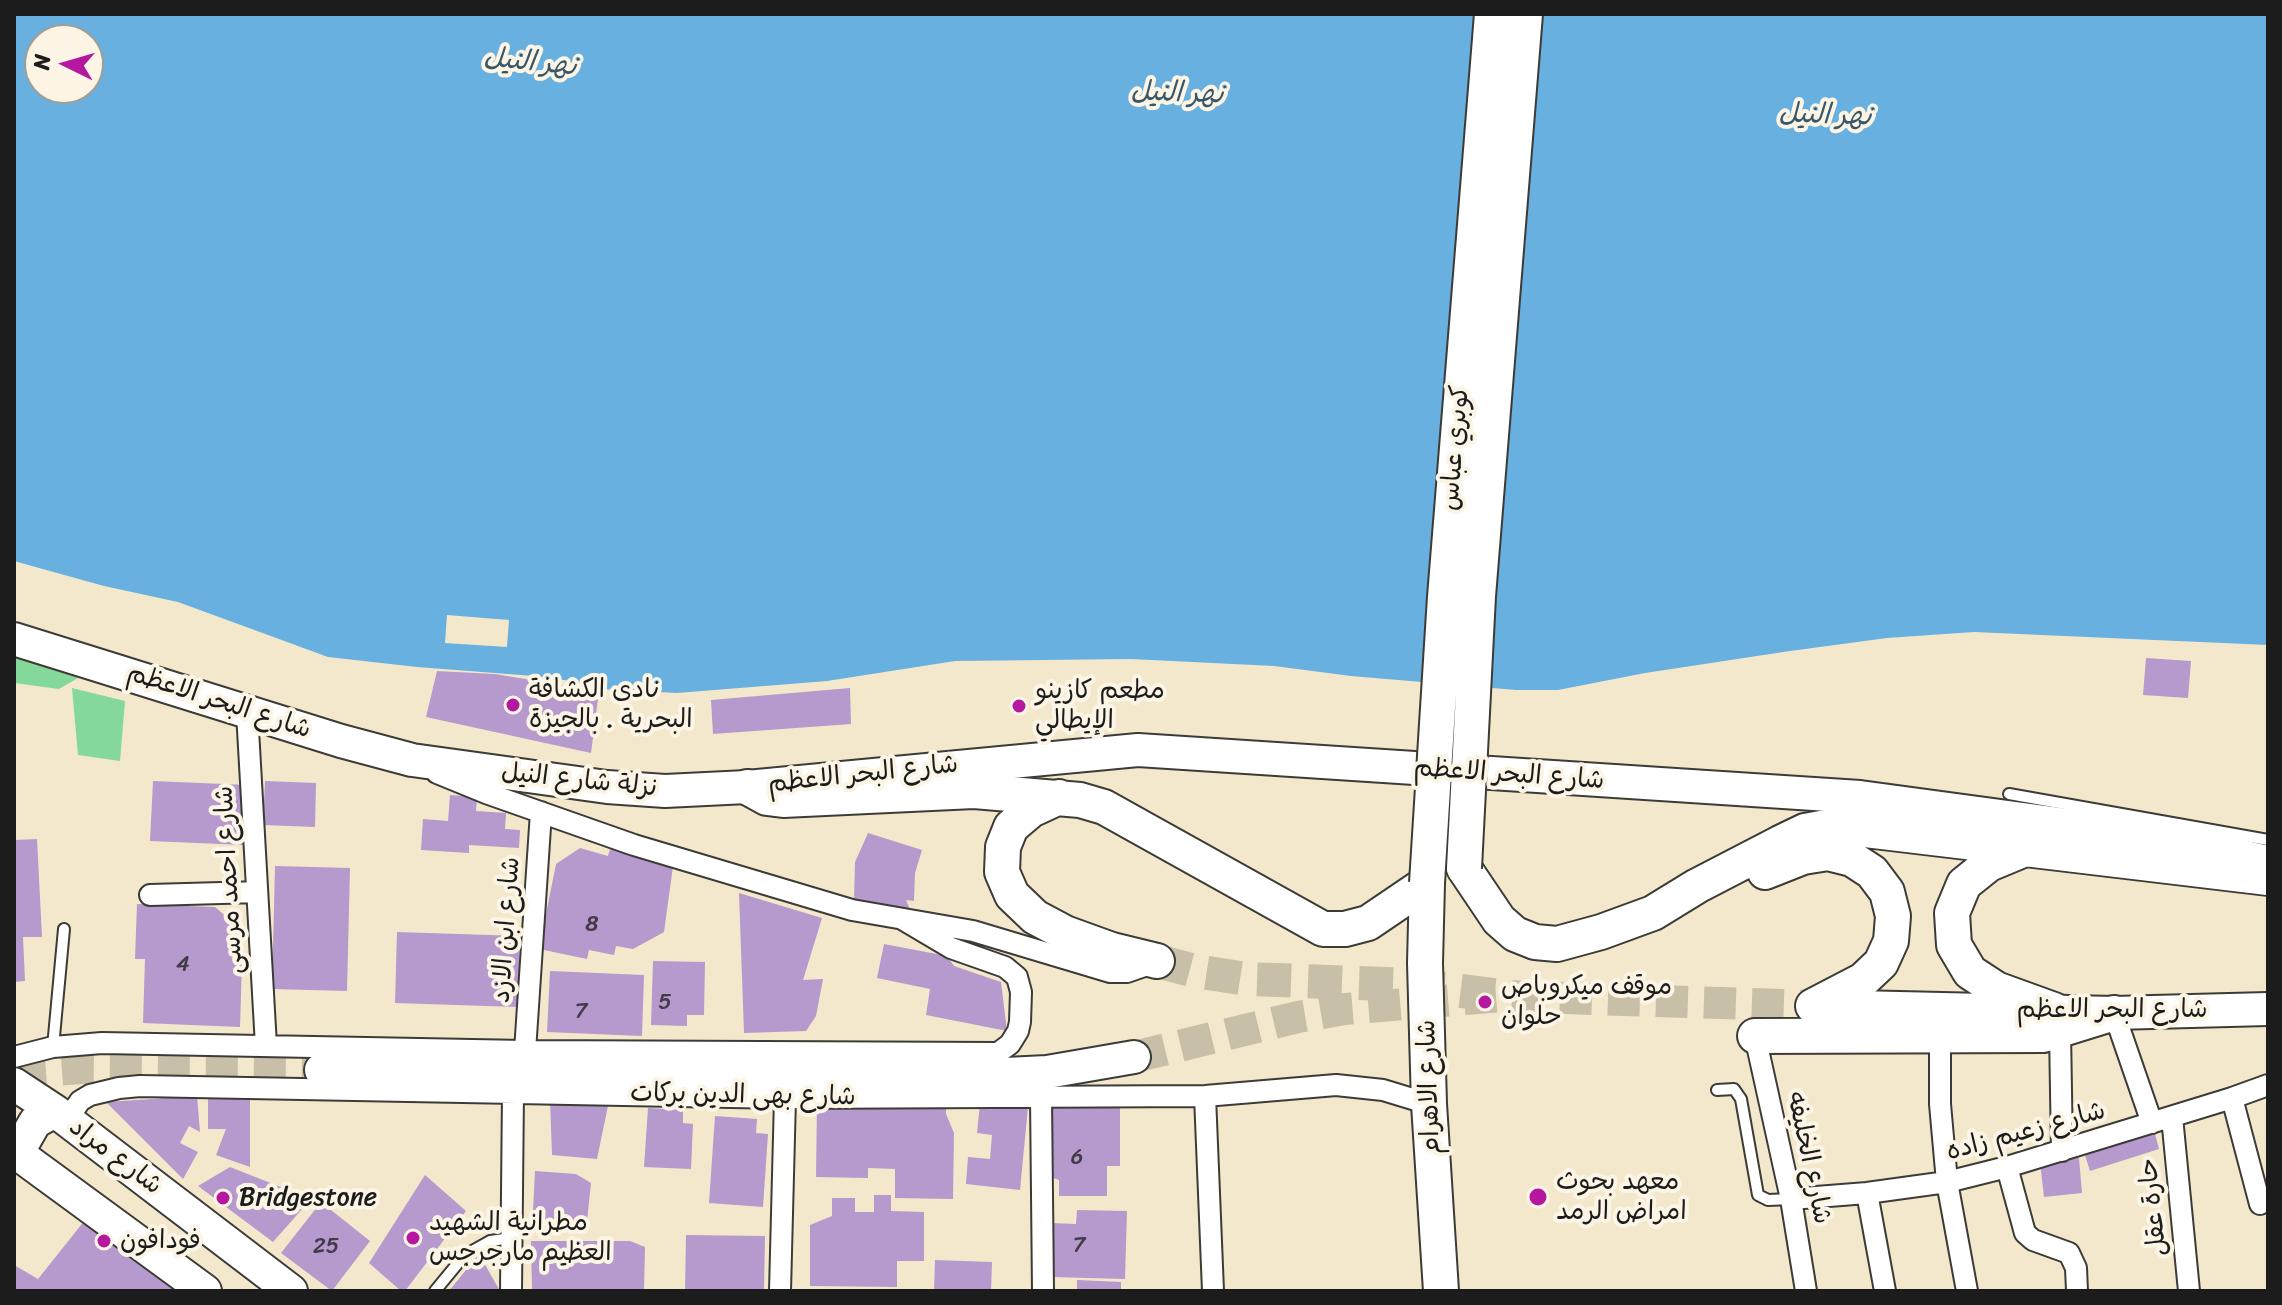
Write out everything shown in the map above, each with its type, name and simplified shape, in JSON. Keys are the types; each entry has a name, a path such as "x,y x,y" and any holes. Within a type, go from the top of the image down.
{"highway":[{"name":"كوبري عباس","path":"1427,883 1445,597 1492,14"},
{"name":"كوبري عباس","path":"1525,14 1478,596 1464,868 1499,920 1515,934 1535,942 1557,944 1653,913"},
{"path":"747,787 767,798 783,800 974,791 1059,797 1104,807 1323,929 1345,929 1368,923 1427,883"},
{"path":"1059,797 1031,810 1011,827 1003,847 1002,872 1012,895 1035,917 1065,933 1112,950 1157,961"},
{"path":"1653,913 1780,843 1805,831 1832,826 2268,878"},
{"path":"2025,849 1989,864 1964,884 1952,913 1954,945 1970,972 2057,1021 2114,1013"},
{"path":"1653,913 1710,895 1803,857 1828,853 1852,859 1872,872 1887,892 1893,916 1891,941 1881,963 1863,980 1813,1006"},
{"name":"شارع الاهرام","path":"1427,883 1425,963 1429,1104 1441,1291"},
{"path":"1755,1036 2043,1035 2057,1021"}],"main road":[{"name":"شارع البحر الاعظم","path":"14,639 412,760"},
{"name":"شارع البحر الاعظم","path":"747,787 1098,751 1138,750 1860,797 2156,837 2268,862"},
{"name":"نزلة شارع النيل","path":"412,760 607,787 665,791 747,787"},
{"name":"شارع البحر الاعظم","path":"1813,1006 2057,1021"},
{"name":"شارع البحر الاعظم","path":"2114,1013 2268,1009"},
{"name":"شارع بهى الدين بركات","path":"321,1070 596,1083 1006,1074 1047,1072 1134,1057"},
{"name":"شارع مراد","path":"14,1084 61,1116 291,1291"},
{"path":"18,1152 35,1122 61,1116"},
{"name":"شارع مراد","path":"18,1152 205,1291"}],"street":[{"name":"شارع احمد مرسى","path":"247,712 266,1046"},
{"name":"شارع البحر الاعظم","path":"412,760 475,789 634,845 852,910 973,931 1110,972 1127,972 1157,961"},
{"name":"شارع ابن الازد","path":"525,1051 541,812"},
{"path":"150,895 257,892"},
{"path":"14,1057 53,1047 102,1043 525,1051 998,1053 1004,1049 1014,1039 1020,1022 1021,992 1017,977 1005,967 951,948 902,919"},
{"name":"حارة عقل","path":"2114,1013 2162,1120 2189,1291"},
{"path":"2057,1021 2062,1151"},
{"path":"1940,1035 1940,1104 1947,1182 1967,1291"},
{"name":"شارع الخليفه","path":"1755,1036 1791,1199 1806,1291"},
{"name":"شارع بهى الدين بركات","path":"61,1116 90,1095 129,1087 513,1093 596,1083 785,1098 1205,1096 1336,1085 1383,1090 1429,1104"},
{"name":"شارع زعيم زاده","path":"1791,1199 1947,1182 2062,1151 2268,1085"},
{"path":"511,1291 513,1093"},
{"path":"1205,1096 1213,1291"},
{"path":"1041,1097 1043,1291"},
{"path":"780,1291 785,1098"},
{"path":"2232,1098 2260,1204"},
{"path":"2007,1167 2025,1233 2033,1240 2069,1253 2076,1268 2077,1291"},
{"path":"1867,1193 1885,1291"}],"lane":[{"path":"2009,794 2268,840"},
{"path":"53,1047 64,929"},
{"path":"1717,1090 1734,1089 1741,1099 1758,1195 1768,1200 1791,1199"},
{"path":"435,1291 463,1257 490,1241 512,1238"}],"green space":[{"path":"14,656 78,678 59,689 14,683"},
{"path":"72,688 125,701 120,761 78,755"}],"water":[{"name":"نهر النيل","path":"14,14 2268,14 2268,645 1974,632 1887,638 1790,651 1558,690 1516,690 1274,666 1131,659 955,661 827,681 677,693 600,689 534,676 328,657 178,602 104,586 14,561"}],"pier":[{"name":"نادى الكشافة البحرية . بالجيزة","path":"447,615 509,620 507,647 445,643"}],"building":[{"path":"2146,658 2191,661 2188,698 2143,695"},
{"name":"نادى الكشافة البحرية . بالجيزة","path":"437,671 495,674 599,691 591,753 426,717"},
{"path":"850,688 851,724 713,734 711,700"},
{"path":"153,781 247,785 244,845 150,841"},
{"path":"265,781 316,783 315,827 263,825"},
{"path":"450,795 477,797 476,811 506,813 505,829 520,830 519,848 469,845 469,853 421,850 423,819 448,821"},
{"path":"868,833 922,850 915,873 914,901 906,900 912,914 854,901 855,862"},
{"path":"37,839 42,937 23,937 25,981 14,982 14,840"},
{"path":"580,848 608,856 610,849 665,866 667,857 674,859 664,932 633,949 616,946 614,955 589,950 587,959 539,949 556,864"},
{"path":"275,866 350,868 347,991 272,989"},
{"path":"739,893 822,918 803,980 823,979 816,1016 806,1031 744,1033"},
{"path":"137,904 215,907 243,931 233,943 232,961 242,961 240,1027 143,1023 145,959 135,959"},
{"path":"397,932 520,936 518,1007 395,1003"},
{"path":"884,944 947,956 954,966 1001,982 1007,1031 926,1015 930,989 877,978"},
{"path":"653,961 705,962 704,1015 687,1015 687,1026 651,1025"},
{"path":"550,971 644,975 642,1036 547,1032"},
{"path":"250,1093 250,1167 216,1155 226,1129 208,1129 208,1094"},
{"path":"197,1096 200,1132 189,1126 180,1143 198,1152 183,1179 106,1102"},
{"path":"550,1100 609,1101 597,1159 552,1155"},
{"path":"817,1102 946,1104 946,1114 954,1133 953,1199 895,1198 895,1169 868,1168 868,1178 816,1177"},
{"path":"980,1103 1028,1107 1020,1190 966,1184 968,1157 990,1159 992,1135 977,1133"},
{"path":"1120,1103 1120,1166 1107,1166 1107,1196 1059,1196 1059,1180 1047,1176 1047,1104"},
{"path":"648,1108 683,1110 683,1123 693,1124 691,1169 644,1167"},
{"path":"715,1116 757,1119 756,1133 768,1134 763,1207 709,1203"},
{"path":"2154,1130 2159,1149 2090,1171 2084,1152"},
{"path":"2079,1158 2082,1193 2044,1197 2040,1162"},
{"path":"230,1167 311,1199 273,1242 198,1186"},
{"path":"535,1171 576,1174 591,1183 586,1231 532,1230"},
{"path":"425,1175 466,1211 405,1291 401,1291 369,1263"},
{"path":"874,1195 891,1195 891,1211 924,1212 924,1261 897,1261 897,1287 810,1286 810,1225 832,1216 832,1198 855,1198 855,1212 874,1212"},
{"path":"321,1202 370,1241 332,1291 281,1253"},
{"path":"1077,1210 1127,1211 1125,1279 1051,1277 1052,1223 1076,1224"},
{"path":"89,1215 193,1291 14,1291 14,1265 38,1279"},
{"path":"686,1235 765,1236 764,1291 685,1291"},
{"path":"531,1241 630,1241 645,1247 644,1291 532,1291"},
{"path":"479,1254 500,1291 449,1291"},
{"path":"935,1260 992,1262 991,1291 934,1291"},
{"path":"1077,1280 1121,1282 1121,1291 1077,1291"}],"tunnel":[{"path":"1157,961 1247,979 1413,985 1502,996"},
{"path":"1134,1057 1298,1017 1345,1009 1502,996 1813,1006"},
{"path":"14,1073 81,1068 321,1070"}],"place":[{"name":"نادى الكشافة البحرية . بالجيزة","path":"513,705"},
{"name":"مطعم كازينو الإيطالي","path":"1019,706"},
{"name":"موقف ميكروباص حلوان","path":"1485,1002"},
{"name":"معهد بحوث امراض الرمد","path":"1538,1197"},
{"name":"Bridgestone","path":"223,1198"},
{"name":"مطرانية الشهيد العظيم مارجرجس","path":"413,1238"},
{"name":"فودافون","path":"104,1241"}]}
